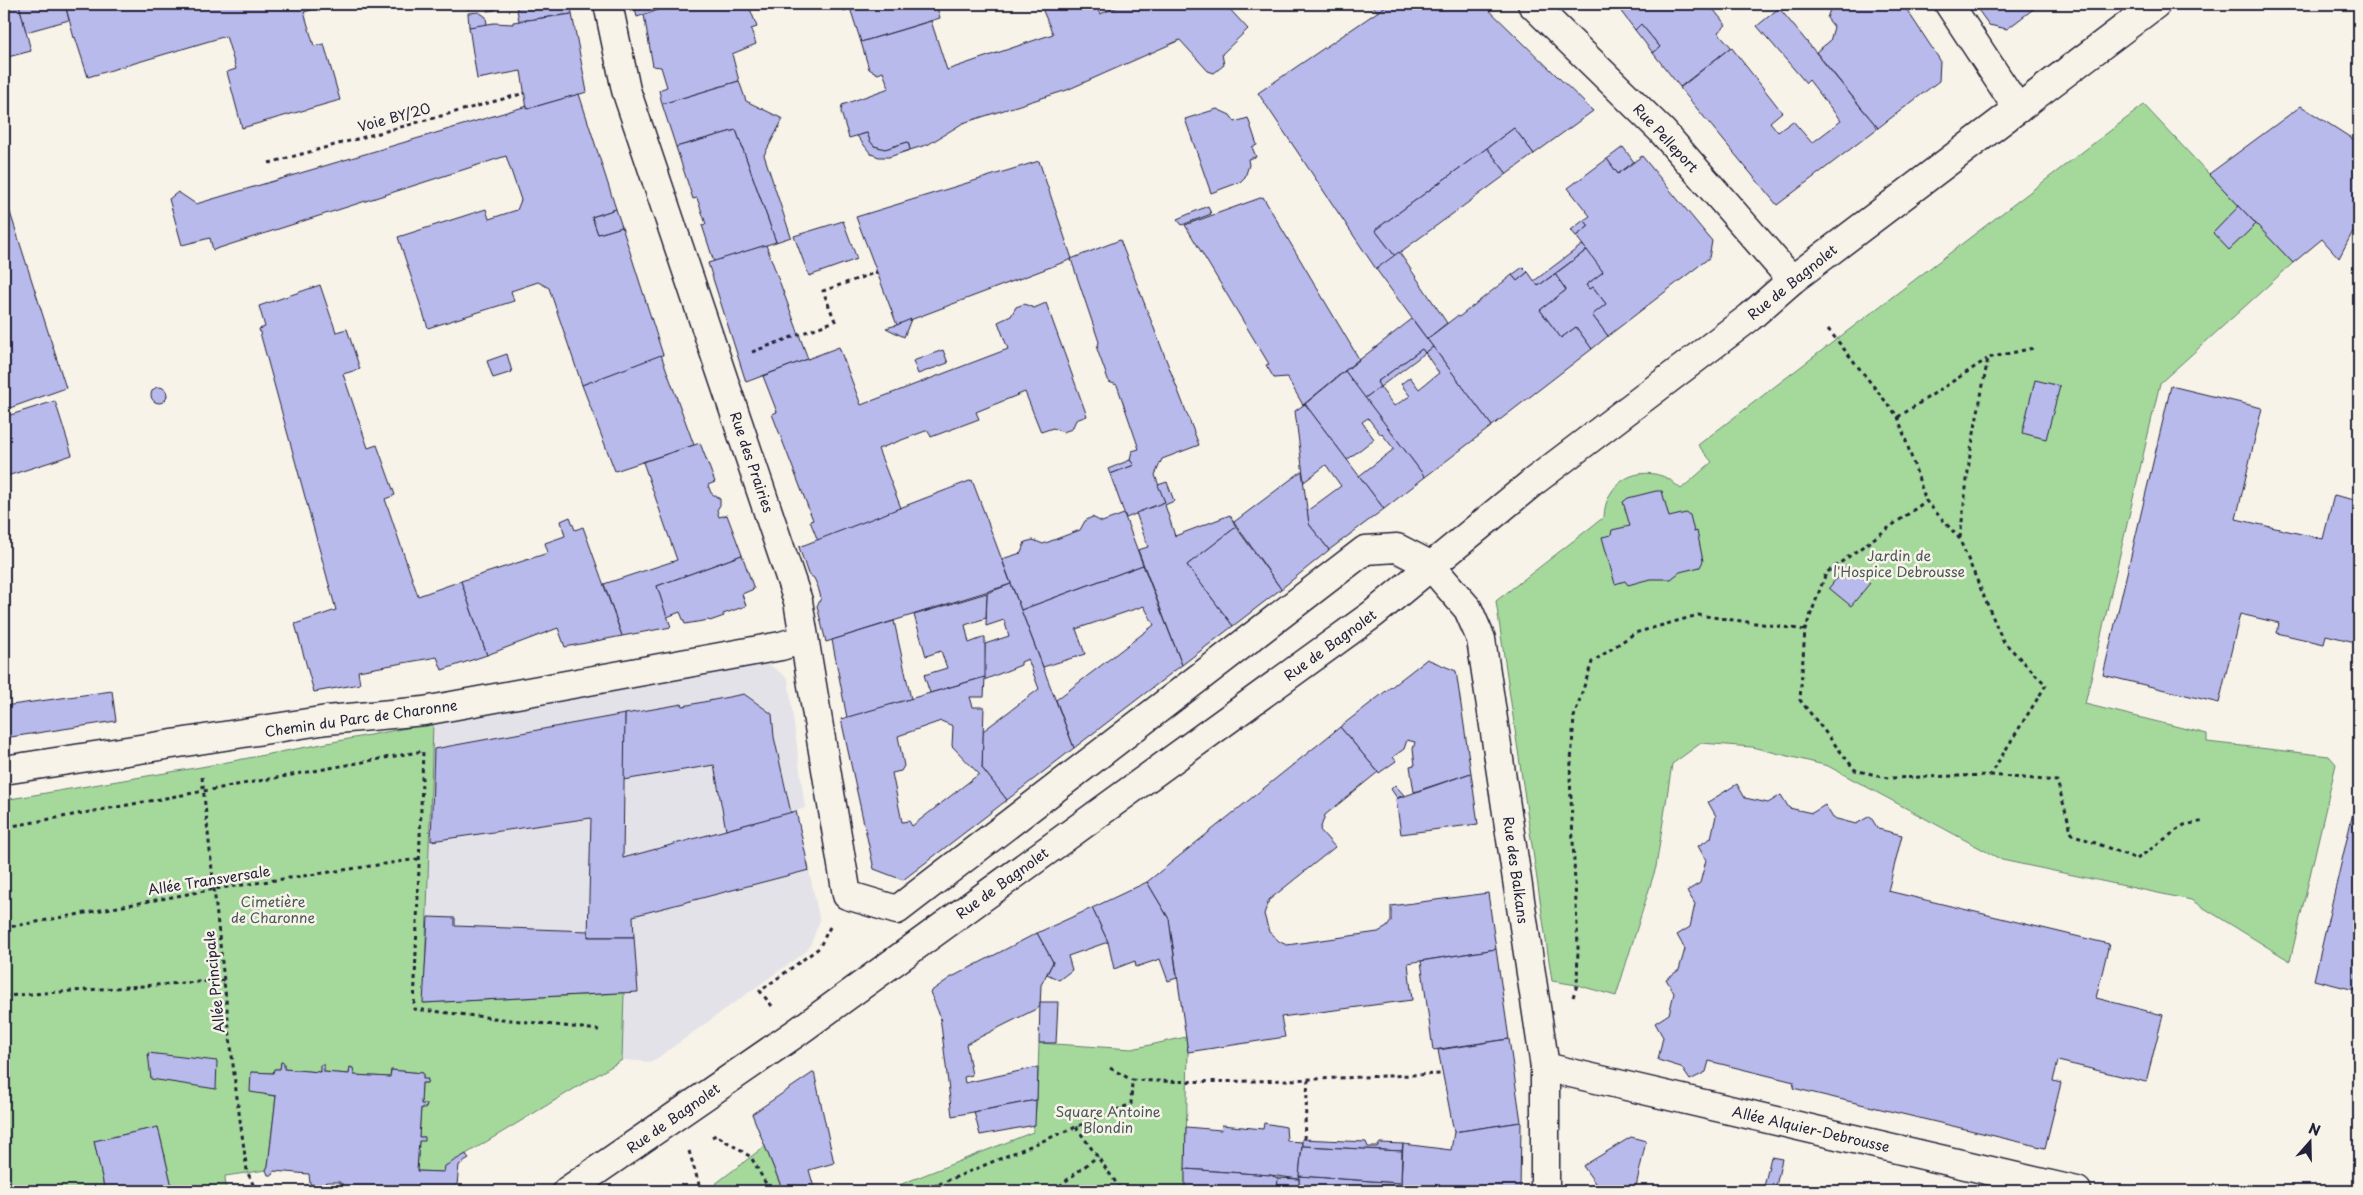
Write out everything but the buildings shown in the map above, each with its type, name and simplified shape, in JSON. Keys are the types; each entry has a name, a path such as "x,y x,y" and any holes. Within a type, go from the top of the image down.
{"street":[{"name":"Rue des Prairies","path":"608,4 626,90 798,601 847,895 897,910 1365,550 1397,548 1430,565"},
{"name":"Rue Pelleport","path":"1532,4 1662,131 1792,280"},
{"path":"1949,4 2018,109"},
{"name":"Rue de Bagnolet","path":"567,1191 632,1148 670,1118 796,1033 1373,614 1430,565 1533,482 1750,317 1792,280 2156,4"},
{"name":"Rue des Balkans","path":"1430,565 1468,609 1481,639 1545,1067 1545,1191"},
{"name":"Chemin du Parc de Charonne","path":"4,770 327,720 424,711 804,640"},
{"name":"Allée Alquier-Debrousse","path":"1545,1067 2078,1191"}],"path":[{"name":"Voie BY/20","path":"269,163 525,93"},
{"path":"719,364 835,322 822,291 877,272"},
{"path":"1828,329 1898,417 1926,501 1960,538 2003,641 2046,685 1990,775"},
{"path":"1898,417 1988,358 2034,348"},
{"path":"1960,538 1970,456 1988,358"},
{"path":"1926,501 1826,573 1805,630 1800,700 1855,770 1888,778 1990,775 2057,781 2072,834 2137,859 2184,825 2205,821"},
{"path":"1577,985 1578,947 1570,777 1574,717 1592,662 1635,633 1698,615 1805,630"},
{"path":"7,827 423,751 414,1009 599,1030"},
{"name":"Allée Principale","path":"204,790 235,1083 247,1171 256,1191"},
{"name":"Allée Transversale","path":"4,928 215,889 418,859"},
{"path":"760,991 819,948"},
{"path":"4,996 225,980"},
{"path":"1110,1068 1132,1080 1188,1083 1442,1074"},
{"path":"904,1191 937,1185 1131,1104 1132,1080"},
{"path":"1304,1139 1308,1080"},
{"path":"670,1118 692,1143 716,1135 751,1157 770,1191"},
{"path":"1076,1127 1122,1191"},
{"path":"1053,1191 1098,1156"},
{"path":"936,1191 937,1185"}],"shaded area":[{"path":"767,663 788,678 805,808 796,811 820,921 808,950 652,1062 622,1060 624,993 424,1003 433,723"}],"green space":[{"name":"Jardin de l'Hospice Debrousse","path":"2144,105 2239,206 2213,233 2229,250 2256,224 2293,263 2160,383 2085,704 2207,734 2207,742 2329,756 2336,764 2290,961 2191,900 2002,860 1828,766 1752,747 1701,743 1672,764 1656,867 1616,996 1577,985 1552,981 1496,601 1604,517 1610,494 1625,479 1646,473 1669,479 1681,489 1712,462 1698,445"},
{"name":"Cimetière de Charonne","path":"433,723 424,1003 624,993 622,1060 466,1154 444,1172 417,1171 419,1141 425,1137 419,1137 421,1108 426,1108 427,1105 421,1104 422,1083 427,1083 428,1080 423,1079 423,1073 391,1070 390,1077 354,1075 353,1068 350,1067 349,1074 324,1072 324,1066 321,1065 320,1072 284,1069 284,1062 281,1062 280,1069 274,1069 273,1073 251,1072 265,1095 276,1096 268,1166 266,1170 225,1176 226,1191 173,1191 158,1127 94,1141 105,1191 17,1191 4,1173 4,800 201,767"},
{"name":"Square Antoine Blondin","path":"1186,1037 1188,1052 1185,1191 884,1191 1033,1132 1037,1100 1039,1043 1132,1049"},
{"path":"765,1146 783,1191 706,1191"}]}
